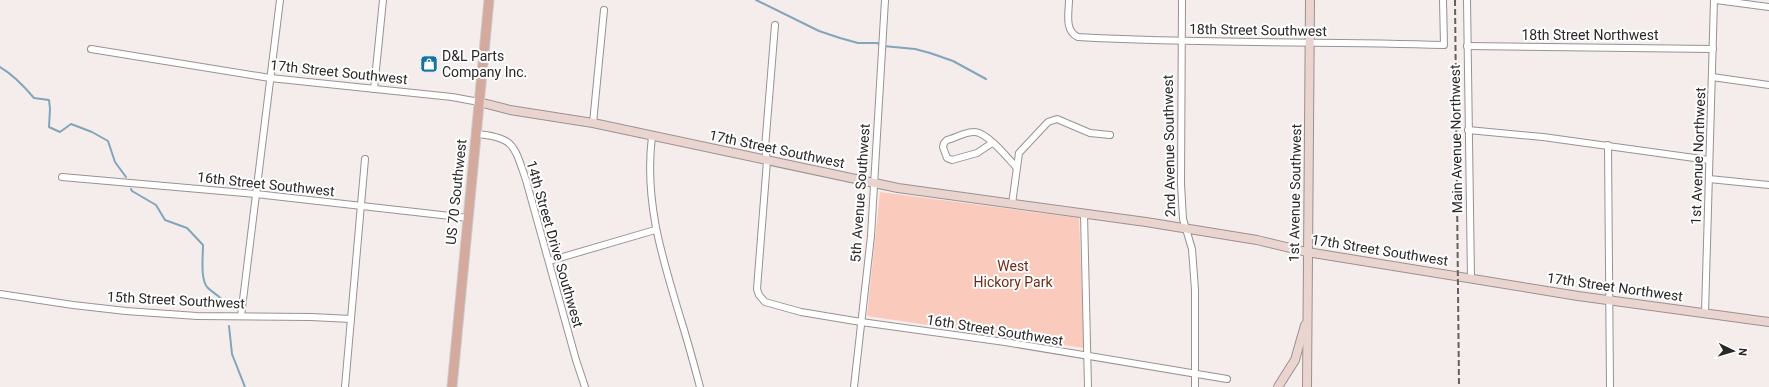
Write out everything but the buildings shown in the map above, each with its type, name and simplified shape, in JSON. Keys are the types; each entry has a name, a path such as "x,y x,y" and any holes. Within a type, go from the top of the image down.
{"main road":[{"name":"US 70 Southwest","path":"452,387 489,0"}],"street":[{"path":"241,316 280,0"},
{"path":"374,89 383,0"},
{"name":"5th Avenue Southwest","path":"854,387 871,236 885,0"},
{"name":"18th Street Southwest","path":"1069,0 1068,29 1071,34 1078,37 1181,41 1444,45 1443,0"},
{"name":"2nd Avenue Southwest","path":"1182,0 1181,184 1184,228 1192,249 1193,263 1196,331 1195,387"},
{"name":"1st Avenue Southwest","path":"1308,387 1309,340 1307,252 1310,0"},
{"name":"Main Avenue Northwest","path":"1467,0 1471,278"},
{"path":"1715,0 1769,6"},
{"name":"1st Avenue Northwest","path":"1705,313 1715,0"},
{"path":"593,123 604,10"},
{"path":"767,161 764,148 774,25"},
{"name":"18th Street Northwest","path":"1467,46 1713,49"},
{"name":"17th Street Southwest","path":"91,49 270,78 452,97 510,110 593,123 875,184 1184,228 1257,240 1307,252 1458,276"},
{"path":"1712,77 1769,85"},
{"path":"1012,204 1019,153 1048,122 1052,120 1063,121 1090,132 1110,135"},
{"path":"1468,130 1539,136 1709,160"},
{"path":"992,143 977,153 952,160 947,158 943,147 947,140 973,132 984,135 992,143 1016,167"},
{"name":"14th Street Drive Southwest","path":"476,134 500,137 508,142 516,151 574,354 585,387"},
{"path":"652,136 650,152 650,178 655,230 700,387"},
{"path":"1608,145 1610,387"},
{"path":"345,387 365,159"},
{"name":"16th Street Southwest","path":"767,161 757,289 761,299 771,305 801,312 861,322 1005,342 1087,357 1227,378"},
{"name":"16th Street Southwest","path":"62,177 256,194 360,207 468,218"},
{"path":"1709,179 1769,185"},
{"path":"1084,214 1088,387"},
{"path":"548,261 655,230"},
{"name":"17th Street Northwest","path":"1458,276 1610,300 1769,322"},
{"name":"15th Street Southwest","path":"0,294 73,306 126,311 197,316 351,319"},
{"path":"1278,387 1291,368 1300,349 1304,333 1307,300"}],"green space":[{"name":"West Hickory Park","path":"880,192 1079,218 1084,348 867,316"}],"waterway":[{"path":"756,0 819,31 858,43 877,43 883,46 915,49 930,53 953,61 986,79"},
{"path":"0,67 18,81 34,98 49,100 49,127 60,132 71,124 92,132 108,141 115,162 126,177"},
{"path":"131,189 156,205 165,220 187,228 203,245 202,268 205,285 220,298 225,306"},
{"path":"229,326 232,354 245,387"}],"railway":[{"path":"1455,0 1459,387"}],"place":[{"name":"D&L Parts Company Inc.","path":"429,64"}]}
